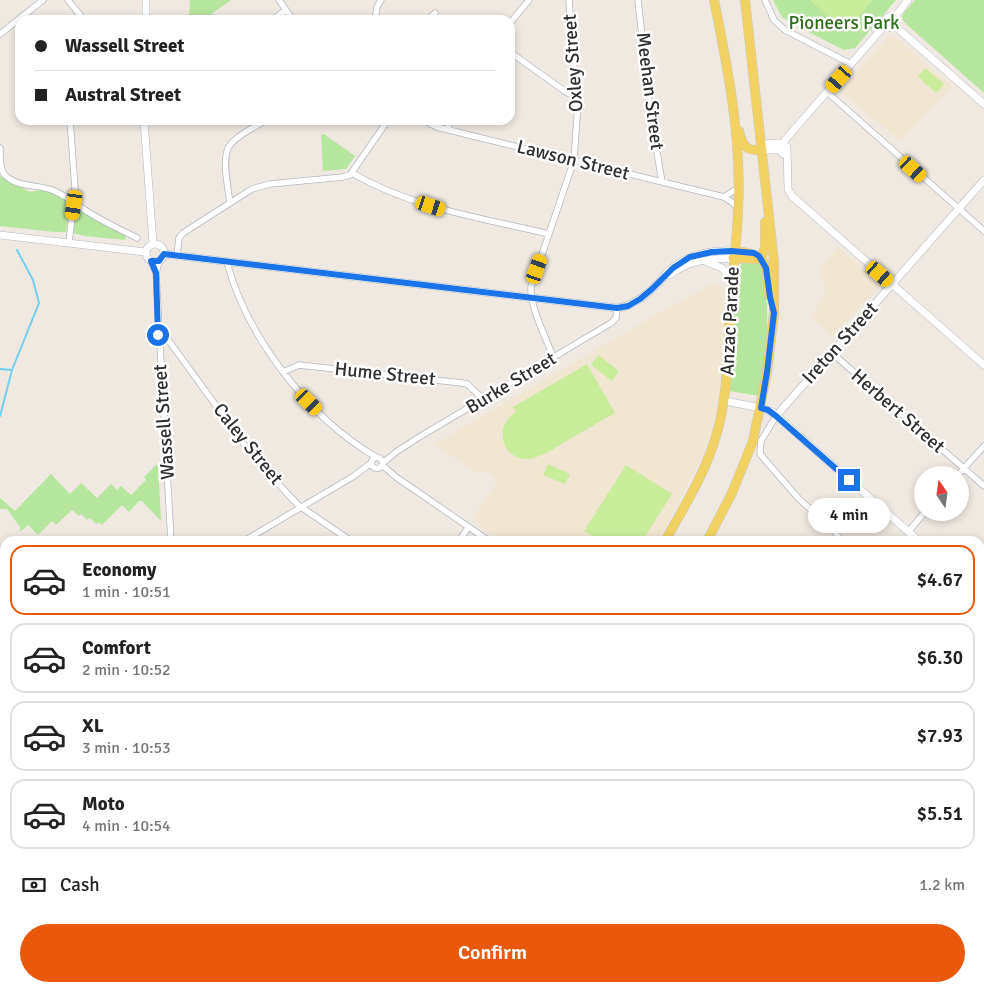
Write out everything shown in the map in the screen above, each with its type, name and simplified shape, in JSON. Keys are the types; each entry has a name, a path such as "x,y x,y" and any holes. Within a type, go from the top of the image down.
{"main road":[{"name":"Anzac Parade","path":"668,536 704,468 716,436 725,401 738,210 738,175 735,119 714,0"},
{"name":"Anzac Parade","path":"710,536 748,455 761,408 774,313 774,268 746,0"},
{"path":"735,119 745,147"},
{"path":"745,147 762,147"},
{"path":"738,175 742,151 745,147"},
{"path":"734,255 756,259 760,257 764,250 767,196"},
{"path":"760,257 766,268 774,313"}],"street":[{"path":"23,15 43,0"},
{"path":"68,0 80,15"},
{"path":"146,0 146,15"},
{"path":"279,0 290,15"},
{"path":"376,15 381,0"},
{"path":"515,17 528,0"},
{"name":"Oxley Street","path":"532,298 531,287 574,160 578,103 569,0"},
{"name":"Meehan Street","path":"638,0 650,110 662,182"},
{"path":"765,0 774,20 785,30 846,62 850,66"},
{"path":"782,147 885,24 890,28 908,0"},
{"path":"279,15 286,10"},
{"path":"0,24 2,31 15,21"},
{"path":"894,22 984,104"},
{"path":"515,56 566,92 576,96"},
{"path":"828,92 984,231"},
{"path":"69,243 74,201 70,125"},
{"path":"144,125 153,244"},
{"path":"230,203 227,149 230,144 258,125"},
{"path":"177,255 181,235 252,189 270,184 343,177 352,173 385,125"},
{"name":"Lawson Street","path":"433,125 724,197 733,203 738,210"},
{"path":"448,129 449,125"},
{"path":"762,147 782,147 787,149 788,189 792,196 984,365"},
{"path":"0,148 2,172 5,175 24,185 43,186 61,193 86,210 137,238"},
{"path":"352,173 364,180 413,200 444,210 549,234"},
{"name":"Ireton Street","path":"776,416 984,180"},
{"path":"724,197 738,188"},
{"path":"0,236 145,252"},
{"path":"164,254 161,246 153,244 147,247 145,252 146,257 155,261 164,254 177,255 617,308 628,306 640,299 673,268 690,257 712,252 734,255"},
{"path":"663,278 686,265 734,255"},
{"name":"Wassell Street","path":"155,261 171,536"},
{"path":"699,261 718,266 732,280"},
{"path":"227,262 238,295 249,318 270,355 297,391 352,443 392,477 396,477 481,536"},
{"path":"532,298 553,357"},
{"name":"Burke Street","path":"252,536 611,324 616,318 617,308"},
{"name":"Caley Street","path":"158,335 170,342 254,458 301,507 344,536"},
{"name":"Herbert Street","path":"832,353 962,466"},
{"name":"Hume Street","path":"283,372 299,366 462,382 467,384 483,399"},
{"path":"725,401 768,410 912,536"},
{"path":"776,416 761,441 760,454 799,499 833,529 838,536"},
{"path":"966,466 984,446"},
{"name":"Herbert Street","path":"969,472 984,486"},
{"path":"908,532 917,521"},
{"path":"462,536 468,528"}],"shaded area":[{"path":"888,37 896,38 952,86 900,141 841,91"},
{"path":"838,247 881,285 832,337 811,318 826,293 819,268"},
{"path":"712,284 725,289 722,380 717,410 704,454 661,536 495,536 480,527 474,516 498,480 487,471 476,473 435,444"}],"green space":[{"path":"190,0 231,0 210,15 189,15"},
{"name":"Pioneers Park","path":"773,0 896,0 855,48 844,50 789,22 782,17"},
{"path":"810,0 873,0 845,31"},
{"path":"915,0 984,0 984,93 904,22 903,14"},
{"path":"925,68 944,84 936,93 918,77"},
{"path":"324,134 355,156 346,169 323,171 321,135"},
{"path":"0,176 30,192 41,190 55,193 70,203 66,232 0,226"},
{"path":"81,211 126,235 125,240 73,233 75,217"},
{"path":"741,263 762,264 765,280 767,330 760,396 729,391 732,312"},
{"path":"598,355 619,371 612,381 591,365"},
{"path":"587,364 615,413 534,458 524,459 515,456 509,451 504,444 503,436 504,427 508,419 516,412 513,407"},
{"path":"158,463 161,521 142,501 139,501 129,512 122,505 102,525 99,522 96,524 90,518 87,520 81,514 79,516 72,510 56,525 52,521 38,535 28,525 20,532 20,527 7,509 0,509 0,498 15,511 51,474 70,494 81,483 97,498 111,484 117,490 121,486 131,495 146,480 144,477"},
{"path":"548,464 570,474 565,484 543,475"},
{"path":"626,465 672,494 645,536 592,536 584,531"}],"waterway":[{"path":"0,416 12,370 39,303 33,280 17,250"},
{"path":"0,369 12,370"}],"route":[{"path":"158,335 156,273 151,261 159,261 164,254 617,308 628,306 640,299 667,272 679,262 690,257 716,252 754,253 762,258 764,263 774,313 761,408 770,411 849,480"}]}
